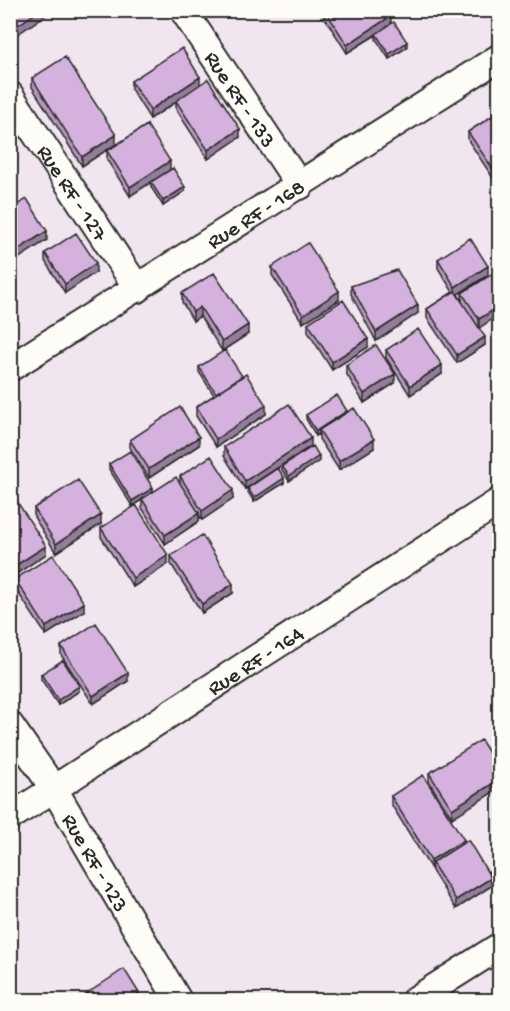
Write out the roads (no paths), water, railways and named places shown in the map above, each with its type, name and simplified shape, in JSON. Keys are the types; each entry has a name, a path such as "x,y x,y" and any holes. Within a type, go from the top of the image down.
{"street":[{"name":"Rue RF - 133","path":"183,10 300,186"},
{"name":"Rue RF - 168","path":"10,368 138,289 500,57"},
{"name":"Rue RF - 127","path":"10,95 138,289"},
{"name":"Rue RF - 164","path":"10,817 500,501"},
{"name":"Rue RF - 123","path":"10,725 54,789 178,1000"},
{"path":"415,1000 500,946"}]}
